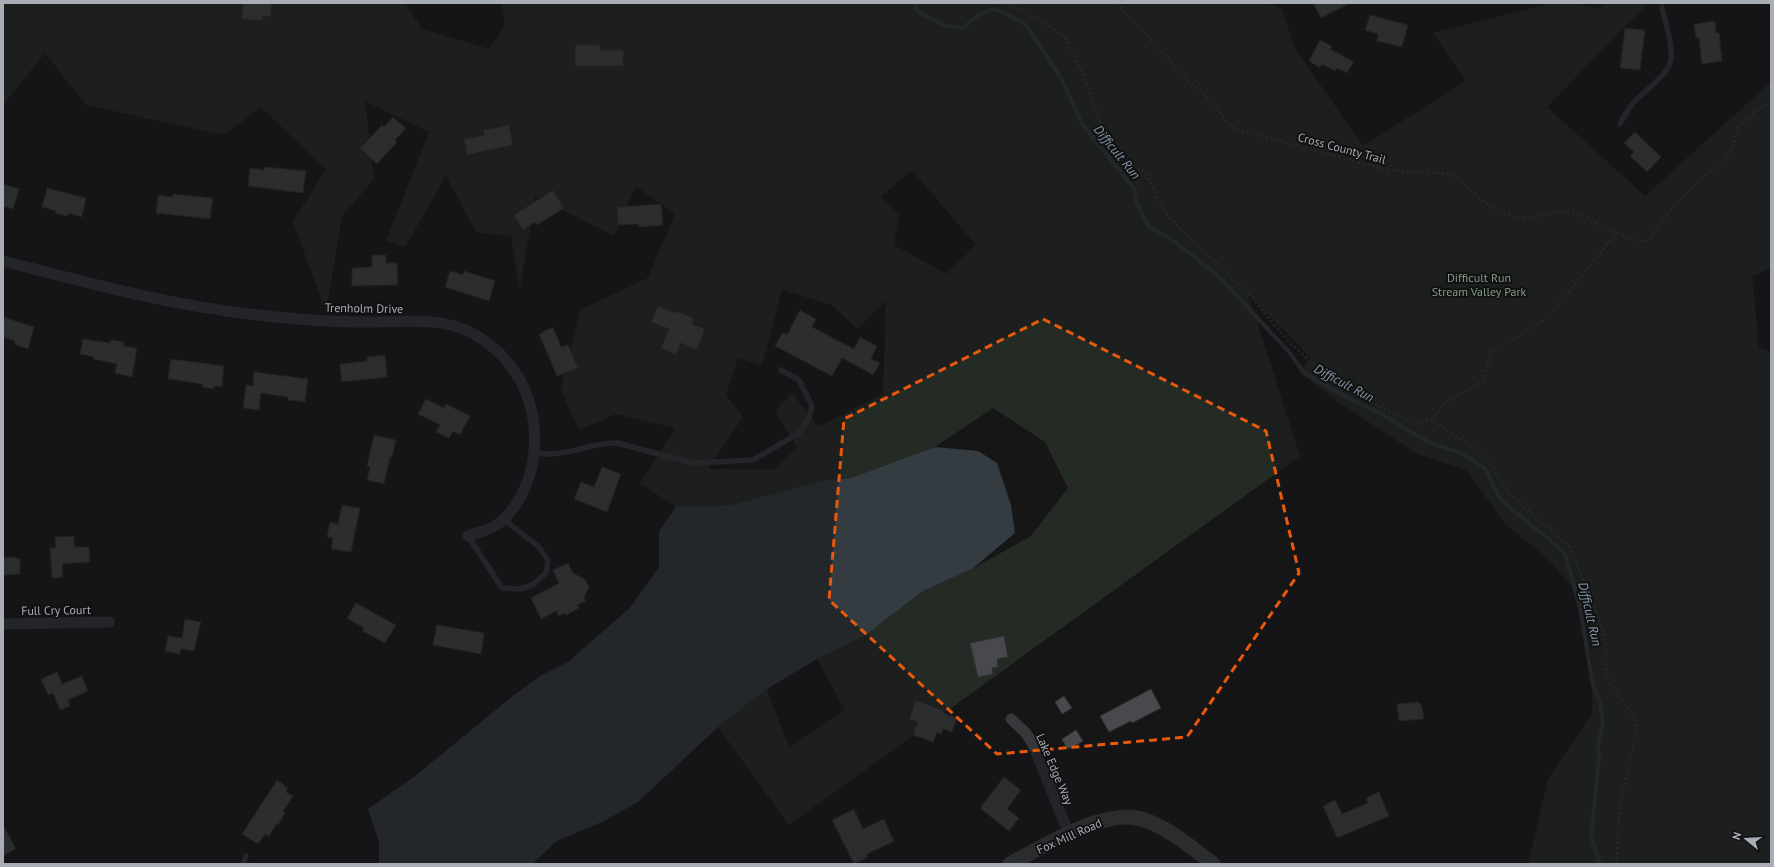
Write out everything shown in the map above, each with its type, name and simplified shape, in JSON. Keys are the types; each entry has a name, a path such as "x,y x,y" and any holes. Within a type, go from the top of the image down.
{"main road":[{"name":"Fox Mill Road","path":"1010,864 1094,823 1124,817 1140,818 1155,824 1172,834 1213,864"}],"street":[{"name":"Trenholm Drive","path":"3,261 119,291 187,304 258,315 337,322 423,321 453,325 473,334 492,346 515,371 526,392 533,415 535,438 530,475 521,495 503,519 493,527 468,536"},
{"name":"Full Cry Court","path":"3,624 109,622"},
{"name":"Lake Edge Way","path":"1011,719 1025,732 1032,742 1069,834"}],"lane":[{"path":"1620,124 1633,104 1652,86 1671,60 1671,51 1662,7"},
{"path":"534,453 547,455 572,452 607,443 617,443 693,463 753,460 799,433 808,420 812,406 799,380 781,370"},
{"path":"468,536 502,588 519,589 532,585 546,572 548,560 538,546 503,519"},
{"path":"243,864 246,856"}],"path":[{"path":"1005,3 1016,6 1064,36 1084,76 1112,154 1145,172 1167,216 1247,292 1290,343 1333,381 1388,411 1417,424 1432,420 1445,402 1483,381 1491,352 1547,319 1617,232"},
{"name":"Cross County Trail","path":"1117,3 1189,82 1207,98 1230,125 1236,129 1387,170 1450,174 1467,186 1480,199 1504,214 1520,218 1558,212 1571,213 1587,217 1606,230 1617,232 1633,240 1648,241 1665,216 1700,180 1726,158 1734,143 1738,126 1771,102"},
{"path":"1432,420 1484,455 1511,495 1570,547 1606,638 1606,676 1638,725 1620,804 1616,864"}],"highlighted area":[{"path":"1043,319 1266,431 1299,573 1187,737 997,754 829,600 844,419"}],"green space":[{"name":"Difficult Run Stream Valley Park","path":"3,3 405,3 422,29 489,49 505,26 502,3 1265,3 1282,9 1294,47 1363,146 1466,81 1433,33 1552,3 1571,3 1600,8 1605,3 1648,3 1547,107 1645,196 1771,82 1771,268 1752,276 1759,348 1771,352 1771,864 1528,864 1548,779 1592,714 1593,668 1578,588 1572,587 1548,559 1505,524 1467,470 1416,453 1341,404 1299,372 1311,358 1248,294 1300,456 789,825 718,727 767,689 789,747 845,710 817,659 863,637 923,591 972,569 1031,536 1068,488 1045,442 993,408 935,447 851,478 824,480 732,505 676,507 640,483 676,428 616,414 579,430 561,390 580,310 648,278 675,214 636,186 614,236 535,196 520,290 511,236 476,232 446,176 405,247 386,241 429,132 365,101 374,179 342,216 326,312 293,221 326,170 261,107 224,135 86,105 45,53 3,105","holes":["912,170 976,245 947,274 894,245 899,216 880,197","782,290 832,305 857,329 886,301 883,394 818,427 792,393 775,411 797,447 776,469 708,469 743,417 726,395 738,358 762,365"]}],"shaded area":[{"path":"935,447 978,451 997,463 1011,505 1015,533 972,569 923,591 863,637 817,659 767,689 718,727 638,802 604,821 557,841 532,864 379,864 379,842 368,809 414,777 514,695 542,675 568,662 630,608 659,567 659,531 676,507 732,505 824,480 851,478"}],"building":[{"path":"243,3 272,3 271,17 263,16 262,21 242,19"},
{"path":"1313,3 1350,3 1321,18"},
{"path":"1370,15 1408,25 1402,47 1377,41 1378,34 1365,30"},
{"path":"1715,21 1716,33 1719,33 1722,61 1702,64 1699,38 1696,38 1694,24"},
{"path":"1625,28 1645,30 1640,70 1620,68"},
{"path":"1320,40 1332,46 1330,49 1354,62 1347,73 1337,68 1335,71 1322,64 1320,68 1309,61"},
{"path":"575,45 600,45 600,50 624,50 623,66 575,66"},
{"path":"393,117 406,128 395,140 397,142 377,164 360,148 382,125 384,127"},
{"path":"509,125 513,145 467,155 464,139 484,135 483,130"},
{"path":"1635,132 1661,157 1647,172 1630,156 1634,152 1624,143"},
{"path":"265,167 306,171 303,193 248,186 250,168 264,170"},
{"path":"3,184 19,189 13,209 3,206"},
{"path":"47,188 86,198 82,217 69,213 68,216 55,213 56,211 42,207"},
{"path":"553,190 564,208 537,225 535,222 523,230 514,215"},
{"path":"173,194 213,198 210,219 156,213 158,195 172,197"},
{"path":"661,204 663,225 639,227 639,224 618,225 617,207"},
{"path":"372,255 386,255 386,263 397,263 398,285 352,286 352,268 372,267"},
{"path":"450,271 463,275 464,271 495,281 489,301 445,287"},
{"path":"658,306 676,313 677,311 694,318 692,324 705,329 697,350 681,343 676,355 661,348 669,329 651,322"},
{"path":"800,310 816,319 812,327 854,349 860,337 877,346 871,359 880,363 873,375 842,358 832,376 775,346 783,332 787,335"},
{"path":"3,317 34,327 28,349 14,344 15,341 3,337"},
{"path":"553,327 561,347 568,345 578,368 557,376 539,334"},
{"path":"83,339 110,343 111,340 124,342 123,346 137,348 132,377 115,373 117,364 93,359 94,357 80,354"},
{"path":"385,355 387,377 342,382 340,364 367,361 367,357"},
{"path":"171,359 224,366 222,387 214,386 214,389 202,387 203,384 168,379"},
{"path":"254,372 308,379 305,402 288,400 288,397 261,393 259,410 243,408 246,385 253,386"},
{"path":"426,399 444,408 446,404 470,416 460,435 453,431 449,438 436,432 440,425 418,414"},
{"path":"374,435 396,440 392,457 390,457 384,484 367,480 370,467 367,466"},
{"path":"602,467 621,474 607,512 574,499 581,482 594,487"},
{"path":"342,505 360,508 351,552 331,549 333,538 327,537 330,522 338,524"},
{"path":"74,536 74,547 89,547 90,562 62,564 63,577 52,578 50,548 56,548 55,537"},
{"path":"16,557 16,559 20,558 20,574 3,575 3,558"},
{"path":"568,563 573,573 586,580 589,587 584,598 586,601 577,605 579,608 566,615 565,613 558,616 556,611 541,619 531,598 559,583 553,570"},
{"path":"356,603 396,625 385,643 362,631 364,628 347,618"},
{"path":"185,619 201,622 194,651 181,649 180,654 165,651 168,636 182,638"},
{"path":"437,625 484,633 481,654 433,645"},
{"path":"1004,636 1008,657 997,659 998,667 992,668 993,674 978,677 970,643"},
{"path":"57,672 62,684 82,676 88,691 68,700 70,706 60,710 53,693 48,695 41,679"},
{"path":"1151,689 1161,708 1132,723 1131,721 1109,732 1100,716"},
{"path":"1064,696 1072,708 1062,714 1055,702"},
{"path":"916,700 957,718 952,732 943,729 941,734 937,732 933,742 913,735 918,722 909,719"},
{"path":"1418,702 1422,706 1424,719 1399,721 1397,704"},
{"path":"1076,730 1083,741 1068,750 1062,739"},
{"path":"1004,777 1021,790 1007,809 1019,818 1009,831 980,808"},
{"path":"277,780 288,788 286,792 293,796 283,812 285,813 278,825 276,824 269,836 265,834 258,844 242,834"},
{"path":"1379,792 1389,816 1337,838 1323,806 1335,800 1342,814 1368,803 1366,798"},
{"path":"854,809 863,829 884,819 894,841 867,854 868,857 854,864 832,820"},
{"path":"3,825 16,849 3,856"}],"waterway":[{"name":"Difficult Run","path":"914,3 918,12 945,26 963,28 978,15 993,9 1011,16 1026,25 1062,80 1082,124 1135,190 1136,201 1148,226 1177,243 1218,276 1290,353 1304,373 1348,398 1383,415 1428,442 1466,455 1485,469 1500,499 1565,553 1580,608 1593,685 1600,702 1603,722 1598,744 1599,758 1591,836 1600,864"}]}
